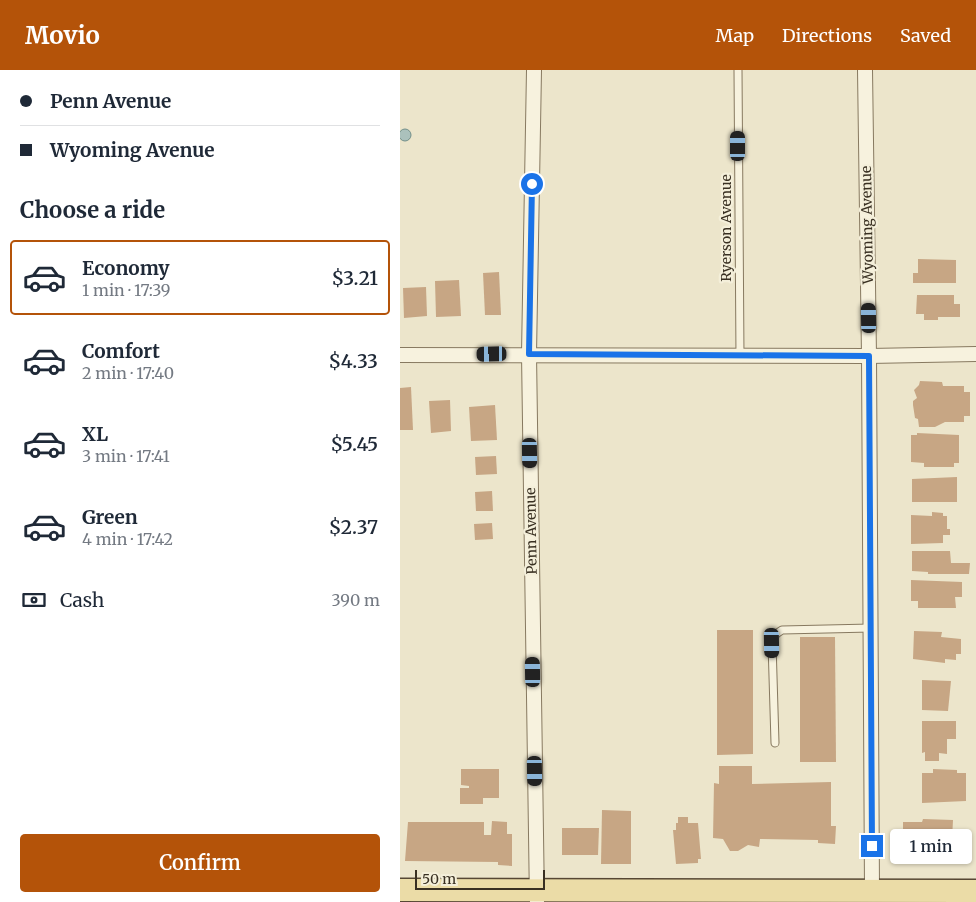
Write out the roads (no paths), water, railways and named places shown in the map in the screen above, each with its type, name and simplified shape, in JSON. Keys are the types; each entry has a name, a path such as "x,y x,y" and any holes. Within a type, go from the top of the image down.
{"main road":[{"path":"400,890 537,896 872,890 976,891"}],"street":[{"name":"Penn Avenue","path":"534,70 529,354 537,896"},
{"name":"Wyoming Avenue","path":"865,70 869,356 872,890"},
{"path":"400,355 869,356 976,354"}],"lane":[{"name":"Ryerson Avenue","path":"738,70 740,356"},
{"path":"775,743 772,643 776,634 782,630 871,628"}],"water":[{"path":"403,129 407,129 411,133 411,137 407,141 403,141 400,138 400,132"}]}
